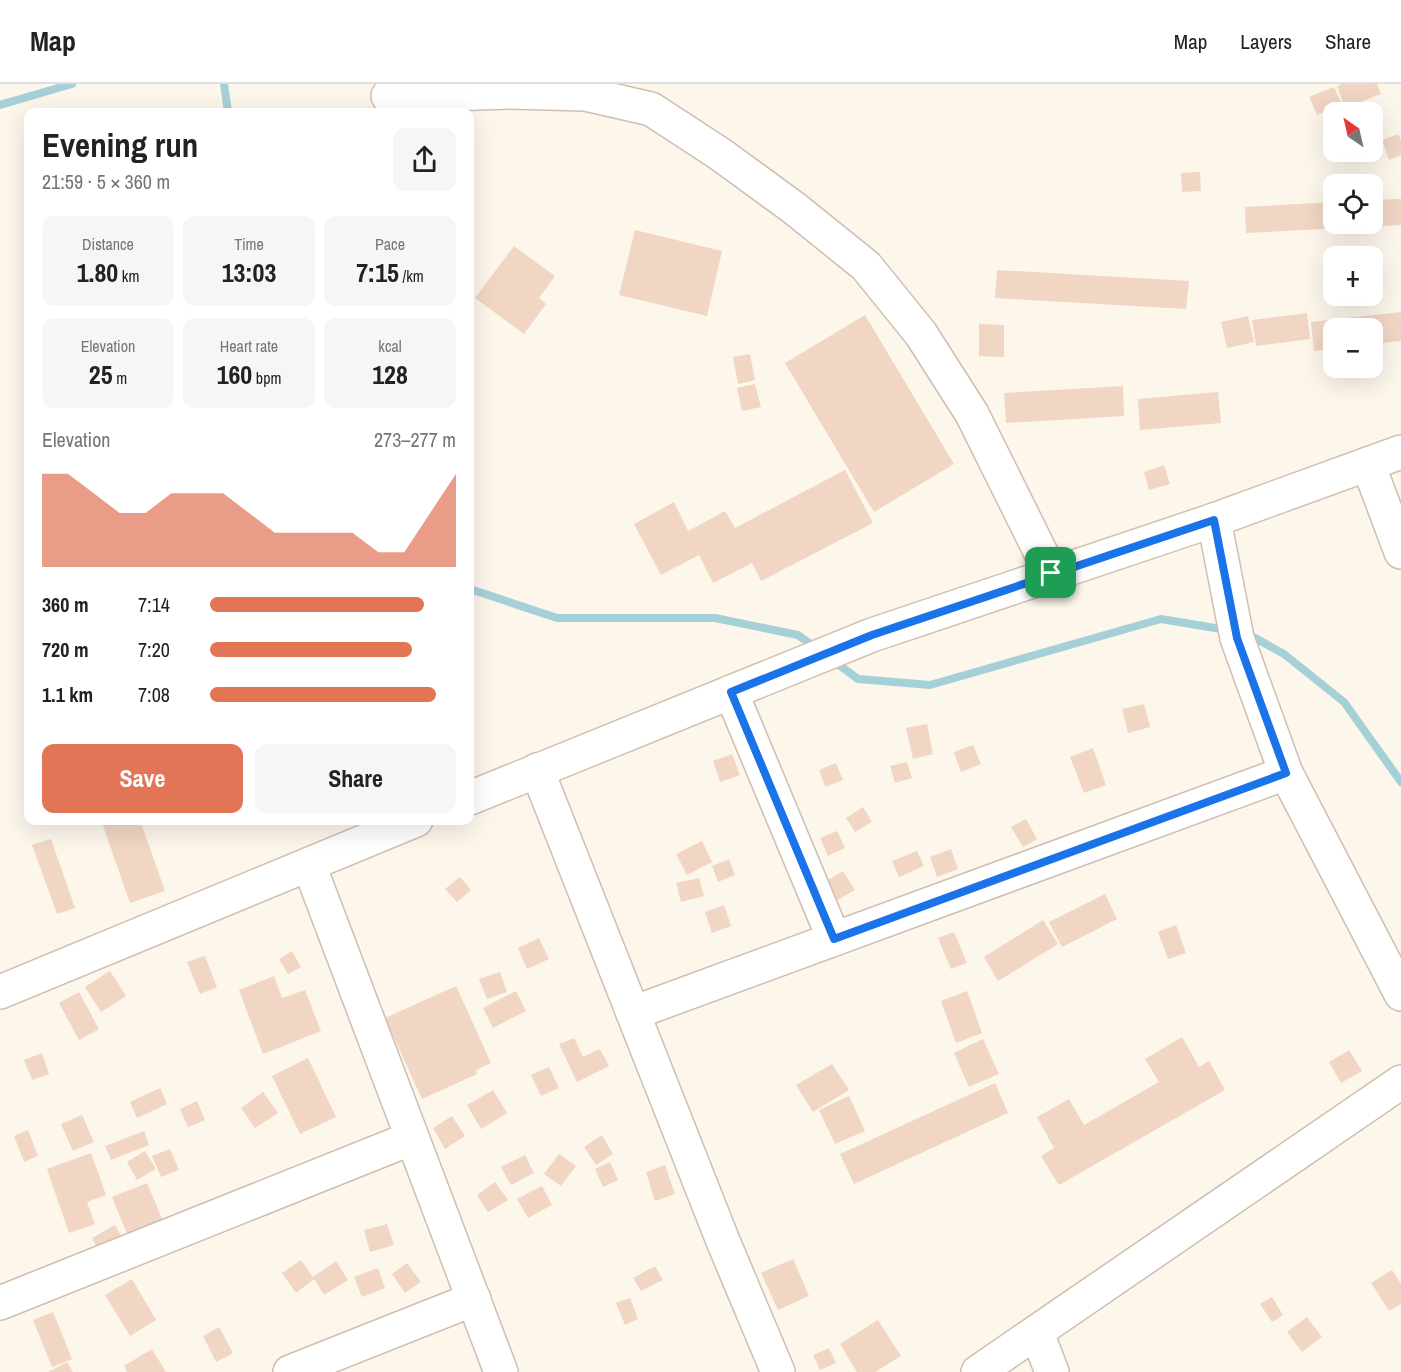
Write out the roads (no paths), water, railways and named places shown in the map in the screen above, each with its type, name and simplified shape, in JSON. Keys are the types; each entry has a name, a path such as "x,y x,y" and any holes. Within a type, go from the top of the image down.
{"street":[{"path":"388,96 510,92 585,94 651,109 720,154 794,208 866,266 914,326 972,414 1051,573"},
{"path":"474,796 872,635 1214,520 1401,452"},
{"path":"1368,464 1401,552"},
{"path":"1214,520 1237,638 1286,773 1401,994"},
{"path":"741,688 834,939"},
{"path":"537,770 723,1241 778,1372"},
{"path":"633,1013 1286,773"},
{"path":"0,992 404,825"},
{"path":"309,865 501,1372"},
{"path":"978,1372 1401,1082"},
{"path":"0,1303 412,1138"},
{"path":"290,1372 474,1299"},
{"path":"1037,1333 1052,1372"}],"waterway":[{"path":"0,105 72,84"},
{"path":"224,84 227,108"},
{"path":"474,590 557,618 715,618 798,635 816,648"},
{"path":"831,659 858,679 930,685 1161,619 1227,630"},
{"path":"1246,633 1284,654 1344,702 1401,782"}]}
